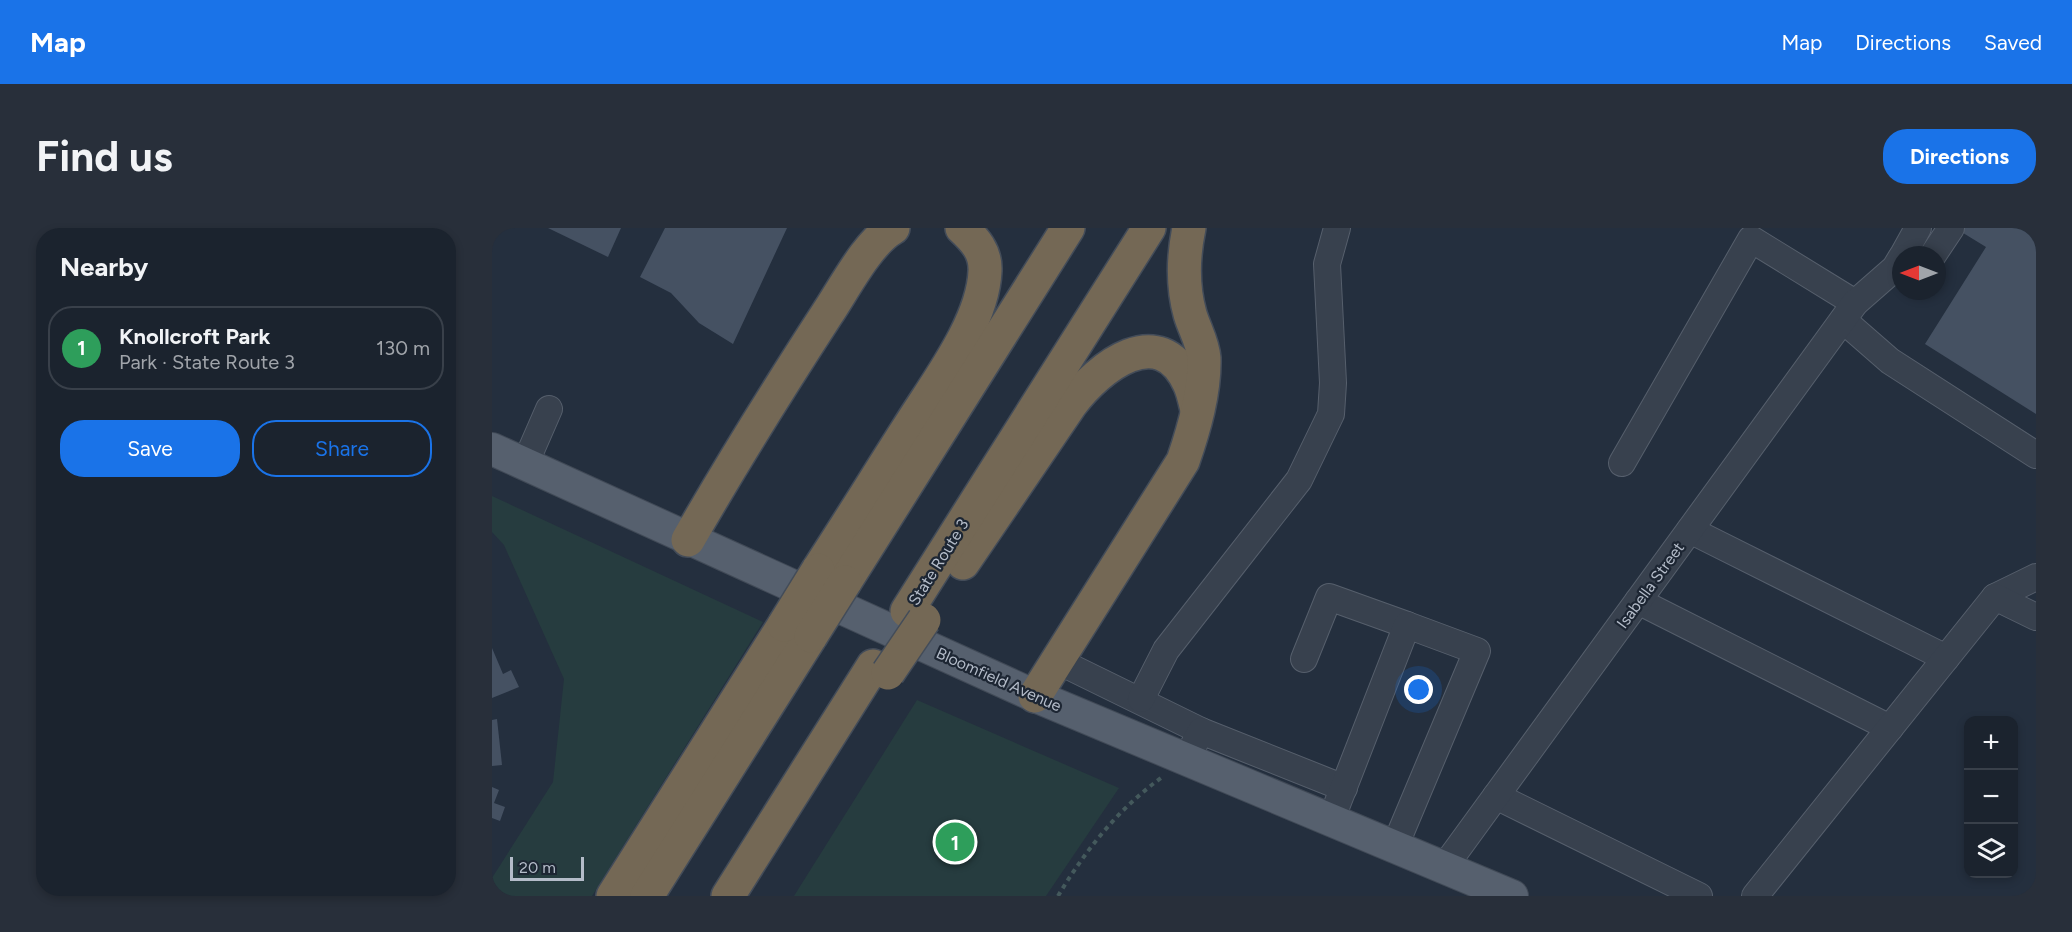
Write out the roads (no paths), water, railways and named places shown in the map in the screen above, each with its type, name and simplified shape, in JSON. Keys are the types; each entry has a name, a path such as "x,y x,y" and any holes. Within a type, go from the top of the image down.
{"highway":[{"path":"688,540 742,447 861,262 886,232 893,228"},
{"path":"832,576 963,338 975,311 984,285 984,258 975,239 962,228"},
{"path":"613,896 797,630 1068,228"},
{"name":"State Route 3","path":"916,615 1149,228"},
{"path":"1035,696 1183,461 1198,412 1204,356 1186,292 1185,247 1189,228"},
{"path":"728,896 916,615 1071,404 1098,372 1114,361 1129,355 1145,352 1160,354 1171,360 1189,382 1198,412"},
{"path":"648,896 797,630"}],"main road":[{"name":"Bloomfield Avenue","path":"492,449 1035,696 1512,896"}],"street":[{"path":"1141,699 1166,650 1299,480 1331,414 1333,383 1327,264 1337,228"},
{"name":"Isabella Street","path":"1909,246 1918,228"},
{"path":"1939,246 1951,228"},
{"path":"1622,463 1751,239 1849,311 1890,361 2036,455"},
{"name":"Isabella Street","path":"1445,866 1849,311 1892,272"},
{"path":"525,464 549,410"},
{"path":"1690,530 1946,658"},
{"path":"1755,896 1995,597 2036,577"},
{"path":"1304,659 1329,597 1477,651 1395,846"},
{"path":"1995,597 2036,617"},
{"path":"1638,601 1890,728"},
{"path":"1331,820 1407,625"},
{"path":"1058,661 1141,699 1201,731 1344,788"},
{"path":"1186,760 1201,731"},
{"path":"1496,796 1699,896"}],"place":[{"name":"Knollcroft Park","path":"955,842"}]}
